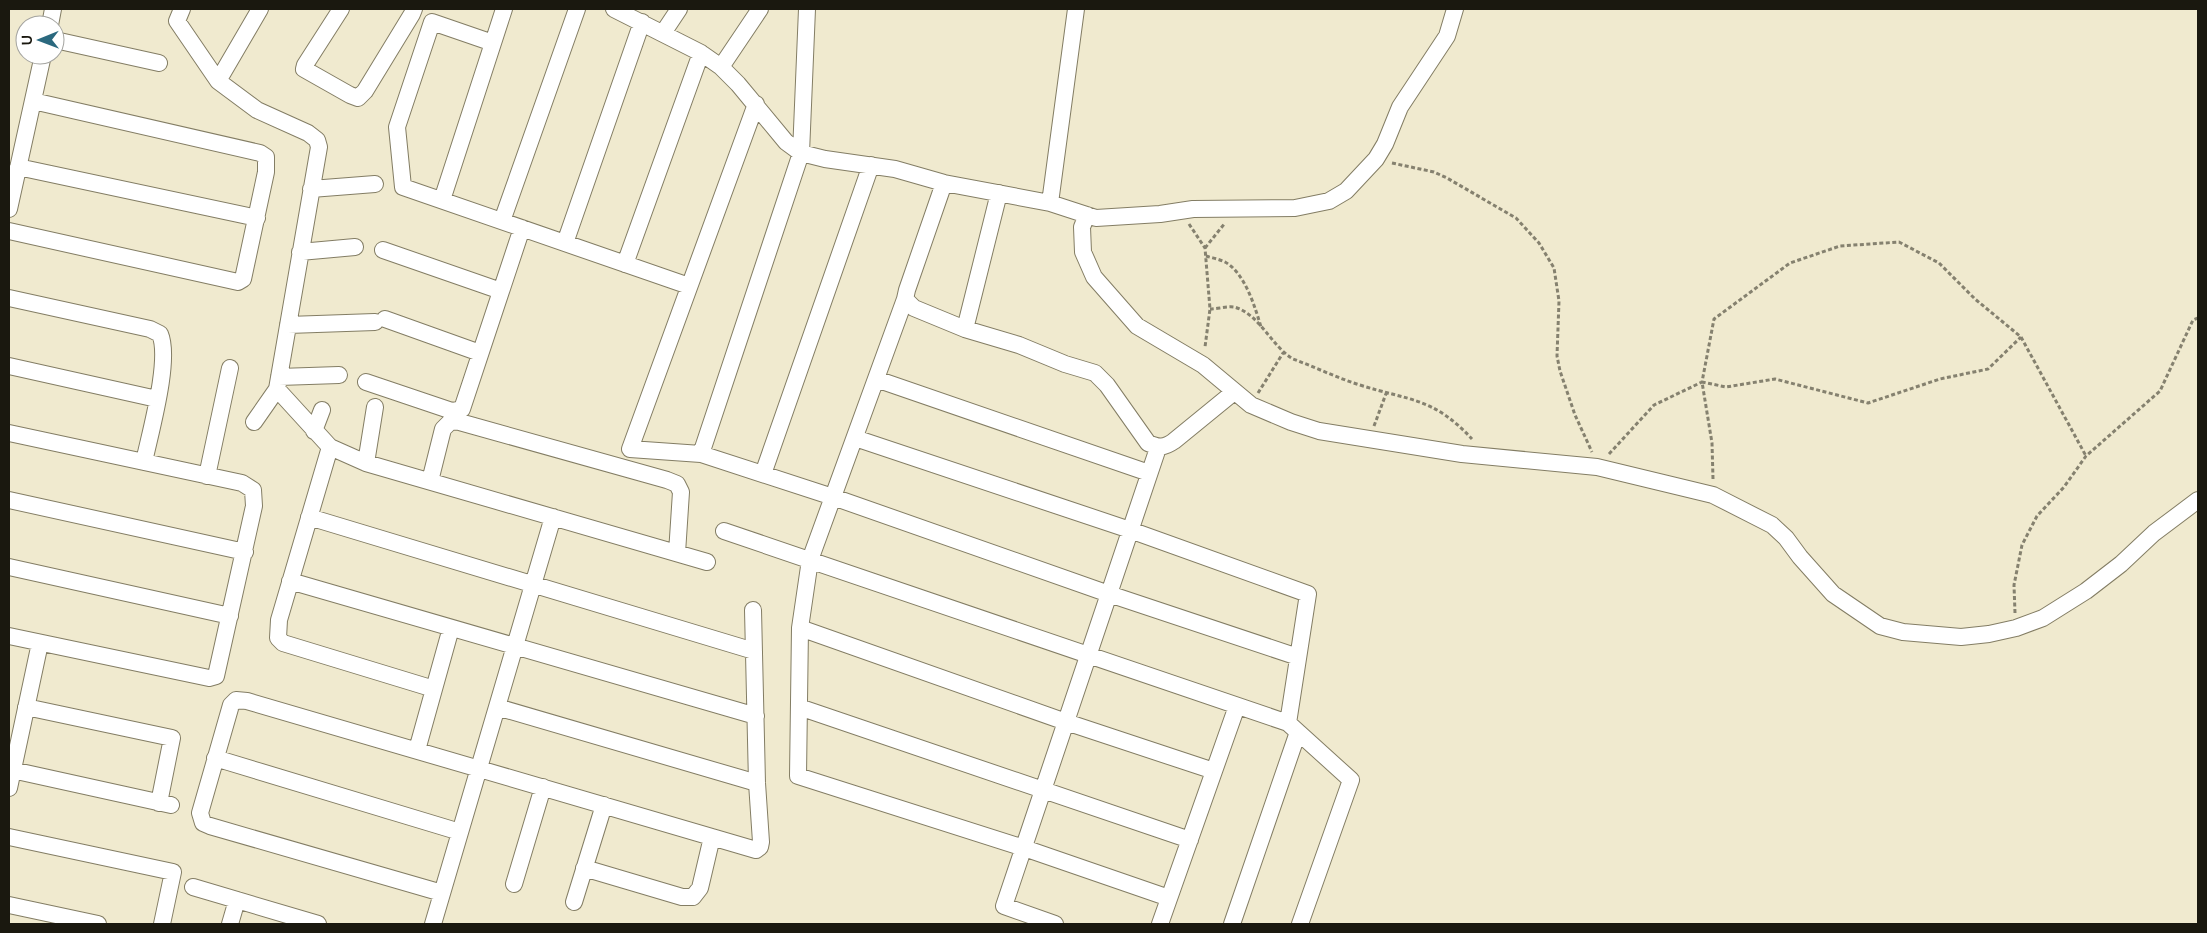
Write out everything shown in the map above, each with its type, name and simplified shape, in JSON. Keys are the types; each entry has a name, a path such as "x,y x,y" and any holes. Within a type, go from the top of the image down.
{"street":[{"path":"218,81 260,9"},
{"path":"341,9 305,65 305,71 350,96 358,98 365,91 414,9"},
{"path":"442,200 504,9"},
{"path":"502,222 576,9"},
{"path":"614,9 701,53 721,67 756,104 786,142 801,153 825,159 896,169 944,183 1050,203 1096,218 1116,218 1193,209 1295,208 1328,201 1346,191 1376,159 1385,144 1400,106 1447,36 1455,9"},
{"path":"663,33 679,9"},
{"path":"721,67 760,9"},
{"path":"701,454 801,153 807,9"},
{"path":"1050,203 1076,9"},
{"path":"176,13 218,81 257,110 308,133 317,140 319,146 278,383 254,422"},
{"path":"493,42 432,22 397,127 403,187 689,286"},
{"path":"565,243 642,22"},
{"path":"65,42 160,63"},
{"path":"625,264 701,53"},
{"path":"9,209 41,65"},
{"path":"9,231 238,282 243,279 267,164 266,157 260,153 33,101"},
{"path":"756,104 630,449 701,454 833,497 1109,594 1298,657"},
{"path":"763,474 871,165"},
{"path":"18,167 257,218"},
{"path":"944,183 905,300 810,560 800,628 798,776 1024,848 1169,898"},
{"path":"311,189 375,184"},
{"path":"965,329 999,193"},
{"path":"1088,215 1082,227 1083,252 1087,264 1094,277 1136,326 1203,365 1251,404 1291,422 1319,431 1369,438 1424,449 1597,467 1713,495 1772,525 1786,538 1833,594 1880,626 1903,632 1961,637 1989,634 2016,628 2043,618 2063,607 2121,564 2154,533 2198,500"},
{"path":"366,382 452,410 462,409 522,228"},
{"path":"300,252 355,247"},
{"path":"383,250 501,291"},
{"path":"9,298 150,329 160,334 164,350 157,399 144,462"},
{"path":"905,300 914,308 965,329 1019,345 1064,364 1095,373 1107,385 1148,443 1158,448 1167,446 1174,441 1234,392"},
{"path":"288,324 380,320 480,353"},
{"path":"9,366 157,399"},
{"path":"207,476 230,368"},
{"path":"278,383 339,376"},
{"path":"876,379 1149,473"},
{"path":"278,383 314,431 330,447 366,463 707,562"},
{"path":"366,463 375,407"},
{"path":"314,431 322,410"},
{"path":"430,481 443,429 450,422 456,421 667,480 677,484 681,492 677,553"},
{"path":"9,433 242,483 253,490 254,506 218,672 213,677 9,636"},
{"path":"855,438 1130,530 1308,594 1298,657 1293,728 1232,924"},
{"path":"330,447 290,581 277,630 278,638 283,642 434,689"},
{"path":"1054,924 1004,906 1158,448"},
{"path":"9,500 244,552"},
{"path":"309,517 754,651"},
{"path":"433,924 553,517"},
{"path":"724,531 1088,654 1237,706 1293,728 1351,780 1300,924"},
{"path":"9,567 230,616"},
{"path":"290,581 756,716"},
{"path":"442,893 210,826 203,822 200,813 231,705 236,700 247,700 753,850 758,849 761,842 757,783 754,610"},
{"path":"418,750 451,628"},
{"path":"800,628 1066,722 1214,771"},
{"path":"9,788 40,643"},
{"path":"1160,924 1237,706"},
{"path":"12,770 165,804 172,738 26,707"},
{"path":"496,707 757,783"},
{"path":"799,707 1190,840"},
{"path":"216,758 460,832"},
{"path":"514,884 543,787"},
{"path":"574,902 604,805"},
{"path":"9,837 173,872 162,924"},
{"path":"584,868 682,897 693,897 700,888 712,837"},
{"path":"192,888 237,900 299,921 318,924"},
{"path":"230,924 237,900"},
{"path":"9,904 98,924"}],"path":[{"path":"1376,159 1434,172 1447,178 1516,218 1539,243 1554,268 1559,301 1558,356 1565,389 1575,415 1590,443 1597,467"},
{"path":"1205,248 1236,208"},
{"path":"1180,212 1205,248 1210,309 1203,365"},
{"path":"1713,495 1712,443 1702,382 1714,319 1790,263 1840,246 1899,242 1939,262 1975,299 2022,337 2086,456"},
{"path":"1206,256 1226,263 1246,286 1262,328"},
{"path":"1210,309 1233,307 1249,315 1283,353 1360,385 1417,400 1435,408 1456,422 1487,456"},
{"path":"2016,628 2014,586 2022,545 2038,516 2064,487 2086,456 2160,391 2193,320 2198,318"},
{"path":"1597,467 1654,405 1702,382 1726,388 1775,379 1868,403 1940,378 1988,369 2022,337"},
{"path":"1251,404 1283,353"},
{"path":"1369,438 1387,392"}]}
